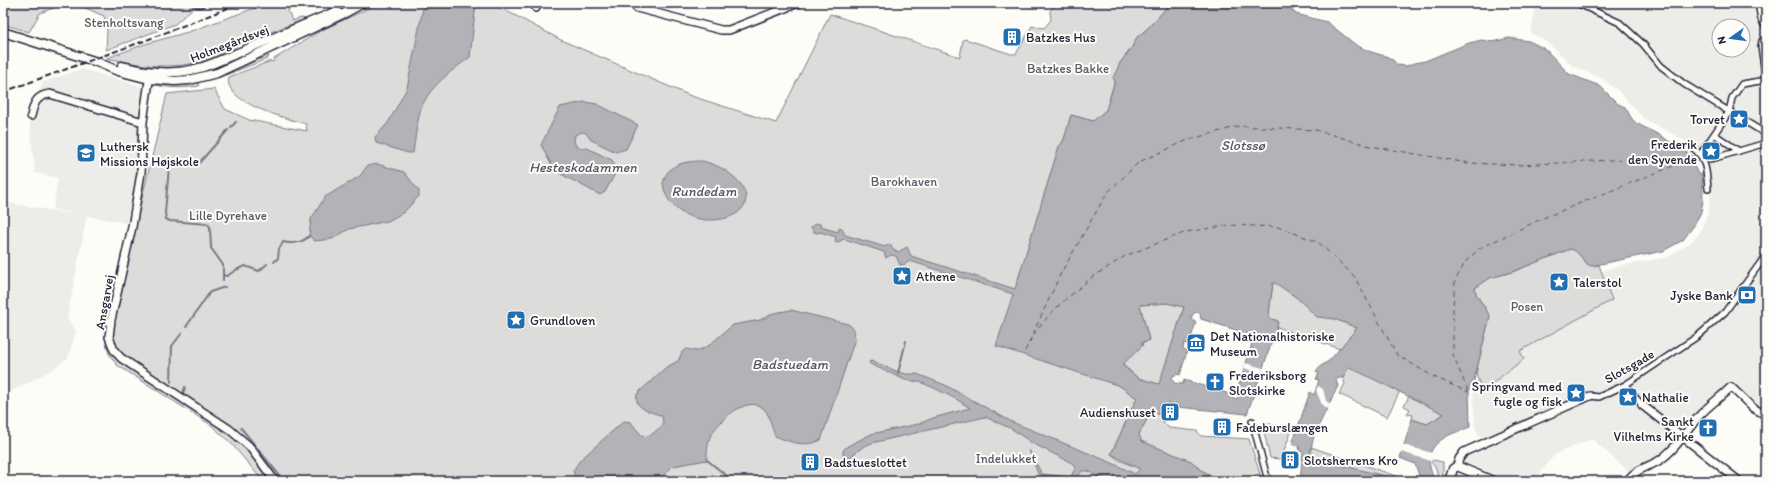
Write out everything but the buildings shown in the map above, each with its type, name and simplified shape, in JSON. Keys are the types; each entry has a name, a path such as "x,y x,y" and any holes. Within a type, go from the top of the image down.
{"street":[{"name":"Holmegårdsvej","path":"3,32 97,62 118,71 182,80 217,73 345,13 362,3"},
{"path":"631,3 637,8 721,30 729,30 798,3"},
{"path":"1577,3 1620,23 1643,44 1661,66 1684,84 1766,134"},
{"path":"1759,3 1762,19 1766,26"},
{"path":"1702,160 1702,152 1729,112 1732,98 1742,84 1766,80 1761,47 1762,41"},
{"name":"Ansgarvej","path":"149,76 143,122 141,173 132,227 110,320 109,337 114,350 120,358 229,429 249,446 275,481"},
{"path":"31,116 36,99 43,95 50,94 143,122"},
{"path":"1714,134 1739,151"},
{"path":"1702,160 1766,143"},
{"path":"1691,147 1695,149 1707,168 1708,189"},
{"name":"Slotsgade","path":"1449,481 1459,459 1464,452 1590,396 1599,397 1625,385 1698,336 1725,312 1766,255"},
{"path":"1625,385 1642,405 1739,481"},
{"path":"1628,481 1630,477 1638,471 1669,453 1701,414 1732,387 1753,408 1766,416"},
{"path":"1252,421 1268,481"},
{"path":"1455,467 1493,481"}],"shaded area":[{"path":"1536,3 1766,3 1766,406 1753,402 1730,383 1698,413 1659,456 1628,471 1592,439 1555,454 1534,481 1508,481 1462,461 1483,437 1478,434 1475,427 1473,387 1479,383 1485,389 1519,351 1601,272 1610,268 1668,257 1687,245 1700,233 1709,210 1711,191 1708,167 1693,145 1643,118 1618,90 1599,77 1573,66 1548,43 1531,33"},
{"path":"82,69 144,87 137,176 126,223 87,216 67,318 76,331 68,358 53,369 3,396 3,202 79,215 53,209 58,178 35,173 29,117 43,82"},
{"path":"1455,473 1480,481 1454,481"}],"green space":[{"name":"Stenholtsvang","path":"3,3 67,3 40,13 29,32 3,24"},
{"name":"Stenholtsvang","path":"74,3 191,3 193,8 175,24 106,50 107,31 104,16"},
{"path":"269,3 297,3 288,10 292,21 301,18 306,19 246,41 241,41 231,50 194,63 166,66 137,64 107,58 145,44 188,32"},
{"path":"380,3 492,3 561,40 691,96 776,123 830,14 960,57 963,40 965,39 1011,54 1016,54 1032,26 1044,28 1051,20 1050,11 1055,3 1171,3 1147,29 1137,37 1132,47 1120,63 1106,110 1093,121 1071,115 1065,137 1059,147 1015,290 1120,386 1137,398 1111,454 1119,460 1140,469 1134,481 263,481 230,442 211,425 117,365 109,354 105,339 111,325 123,282 167,94 214,89 225,109 249,120 307,131 306,124 272,114 246,102 236,95 230,86 229,77 271,61 272,62 274,59 320,31"},
{"path":"269,56 267,59 226,75 235,67"},
{"path":"198,81 199,86 176,88 153,84"},
{"name":"Posen","path":"1570,249 1577,252 1585,262 1593,266 1599,265 1612,300 1520,351 1524,359 1485,389 1479,383 1476,373 1490,316 1476,294 1475,288 1490,278 1512,272"},
{"path":"1275,282 1319,316 1335,319 1357,328 1340,349 1277,327 1278,321 1269,318 1273,283"},
{"path":"1167,303 1184,307 1159,385 1138,378 1122,364 1142,345 1141,344 1149,340 1140,305"},
{"path":"1349,366 1400,391 1387,417 1339,394 1345,384 1343,378"},
{"path":"1409,396 1445,414 1427,424 1412,419 1413,415 1407,414 1410,409 1404,406"},
{"path":"1151,412 1164,416 1163,422 1169,428 1197,431 1201,436 1249,439 1260,474 1237,481 1222,481 1203,471 1190,461 1141,441 1139,434"},
{"path":"1265,422 1291,432 1281,459 1270,458 1262,423"},
{"path":"1311,447 1396,476 1389,477 1317,461 1311,456"},
{"path":"1433,460 1443,462 1443,481 1439,481 1436,468 1431,462"}],"water":[{"path":"424,3 476,3 470,57 439,82 426,98 419,116 413,153 408,153 376,143 375,137 388,123 407,88"},
{"name":"Slotssø","path":"1171,3 1284,3 1296,14 1327,22 1356,45 1368,51 1388,57 1397,65 1407,66 1425,61 1469,43 1482,40 1493,42 1509,38 1529,41 1545,49 1569,74 1600,86 1618,104 1625,107 1636,123 1661,136 1692,156 1689,159 1699,174 1702,174 1703,200 1701,212 1695,224 1683,240 1663,251 1591,266 1576,252 1570,249 1512,272 1490,278 1475,288 1476,294 1490,316 1474,380 1469,387 1470,427 1445,437 1439,441 1431,452 1429,459 1434,481 1421,481 1415,464 1400,458 1412,419 1427,424 1444,414 1349,367 1343,378 1336,380 1338,386 1318,427 1313,431 1314,436 1310,452 1312,458 1389,477 1396,476 1412,481 1300,481 1303,452 1300,451 1299,446 1292,444 1310,392 1314,395 1319,380 1316,379 1319,373 1316,372 1318,368 1330,360 1357,328 1335,319 1317,317 1296,297 1275,283 1273,283 1269,318 1278,321 1277,327 1247,414 1178,407 1168,403 1164,416 1151,412 1139,434 1141,441 1191,461 1203,471 1222,481 1108,481 1088,471 1082,471 1078,476 1079,481 1041,475 1038,474 1029,450 1042,474 1071,477 1076,466 1032,443 1012,429 985,417 872,443 864,446 845,461 843,459 843,451 846,447 871,434 918,424 933,418 970,408 934,388 920,382 905,380 870,364 869,362 871,361 906,374 917,374 945,385 1012,422 1110,462 1135,474 1140,469 1111,454 1137,398 1120,386 996,346 1013,294 910,261 900,265 896,256 891,255 886,258 884,252 844,239 838,242 835,241 836,237 820,232 814,232 811,227 817,223 820,224 821,227 838,232 839,228 842,229 845,235 885,247 890,244 893,250 898,252 907,247 911,256 1015,289 1059,146 1065,137 1071,115 1093,121 1106,110 1115,81 1113,78 1120,63 1132,47 1137,37 1147,29","holes":["1167,303 1184,307 1159,384 1138,378 1122,365 1143,345 1141,344 1144,341 1145,343 1149,340 1140,305","1196,312 1200,313 1201,319 1252,335 1255,331 1259,334 1256,338 1253,337 1236,394 1238,398 1233,399 1233,395 1184,380 1183,384 1174,383 1172,379 1173,376 1177,374 1180,375 1187,351 1183,349 1184,343 1189,344 1196,322 1191,318"]},
{"name":"Hesteskodammen","path":"584,102 597,104 638,125 626,149 616,152 591,140 586,133 582,132 575,135 574,142 577,147 587,148 612,160 617,170 605,192 600,195 559,173 553,168 541,145 560,107"},
{"name":"Rundedam","path":"702,161 722,168 739,182 746,196 743,208 732,216 717,220 700,219 683,213 670,202 663,184 668,172 677,165 683,163"},
{"path":"377,164 404,172 419,191 419,196 404,212 388,221 349,229 332,239 315,241 309,236 311,219 325,197 360,176 367,166"},
{"name":"Badstuedam","path":"791,310 848,324 854,329 855,339 821,440 804,444 792,442 775,436 770,419 765,410 758,405 750,405 734,411 713,431 707,449 707,460 673,466 658,481 576,481 573,471 580,460 624,421 631,422 643,436 650,436 663,424 662,416 640,407 637,394 665,368 678,361 682,352 686,349 697,351 708,346 733,325 760,320 774,313"},
{"path":"1260,474 1262,481 1237,481"}],"pier":[{"path":"1245,363 1263,368 1262,374 1244,368"},
{"path":"1318,386 1323,389 1326,401 1330,404 1327,409 1322,405 1316,390"},
{"path":"1403,445 1432,453 1429,462 1428,460 1401,452"}],"waterway":[{"path":"231,127 236,122"},
{"path":"223,280 223,265 211,248 210,227 208,224 170,221 166,219 165,213 169,167 199,163 228,130"},
{"path":"274,262 278,258 279,249 283,242 297,242 304,240 309,236"},
{"path":"223,275 227,276 245,266 259,271 267,264"},
{"path":"186,327 210,292 225,287"},
{"path":"171,382 172,346 182,333"},
{"path":"898,373 906,341"},
{"path":"183,394 185,387"},
{"path":"241,428 284,481"},
{"path":"707,460 727,476"},
{"path":"1038,480 1047,481"}],"ferry route":[{"path":"1025,351 1061,273 1107,193 1139,162 1188,140 1239,126 1316,130 1370,146 1468,163 1519,165 1667,157 1689,159"},
{"path":"1468,391 1453,355 1453,307 1455,281 1466,261 1480,248 1541,219 1688,160"},
{"path":"1029,343 1037,329 1057,307 1091,278 1125,256 1186,232 1230,225 1278,227 1318,242 1354,276 1397,355 1432,376 1468,392"}],"railway":[{"path":"3,92 144,41 241,3"}],"place":[{"name":"Batzkes Hus","path":"1012,37"},
{"name":"Torvet","path":"1739,119"},
{"name":"Frederik den Syvende","path":"1711,151"},
{"name":"Luthersk Missions Højskole","path":"86,153"},
{"name":"Athene","path":"902,276"},
{"name":"Talerstol","path":"1559,282"},
{"name":"Jyske Bank","path":"1747,295"},
{"name":"Grundloven","path":"516,320"},
{"name":"Det Nationalhistoriske Museum","path":"1196,343"},
{"name":"Frederiksborg Slotskirke","path":"1215,382"},
{"name":"Springvand med fugle og fisk","path":"1576,393"},
{"name":"Nathalie","path":"1628,397"},
{"name":"Audienshuset","path":"1170,412"},
{"name":"Fadeburslængen","path":"1222,427"},
{"name":"Sankt Vilhelms Kirke","path":"1708,428"},
{"name":"Slotsherrens Kro","path":"1290,460"},
{"name":"Badstueslottet","path":"810,462"}],"park label":[{"name":"Batzkes Bakke","path":"1068,68"},
{"name":"Barokhaven","path":"904,181"},
{"name":"Lille Dyrehave","path":"228,215"},
{"name":"Indelukket","path":"1006,458"}]}
